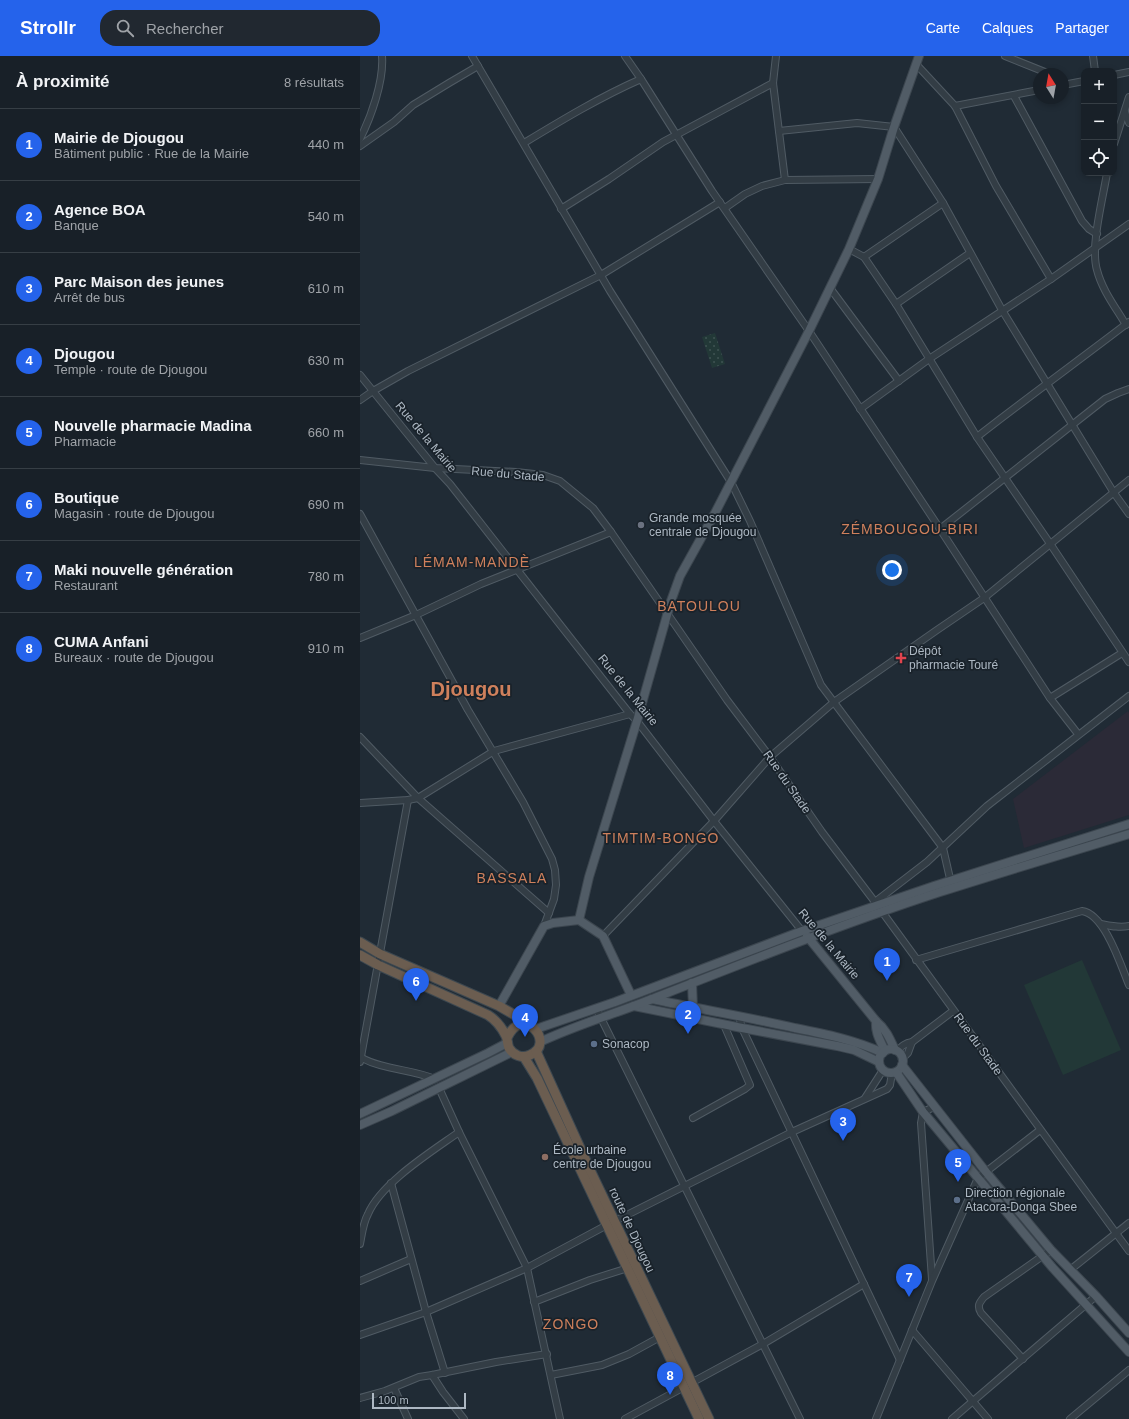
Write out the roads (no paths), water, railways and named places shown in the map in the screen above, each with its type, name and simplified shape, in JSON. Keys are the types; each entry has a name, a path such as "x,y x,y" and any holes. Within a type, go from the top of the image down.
{"highway":[{"path":"360,942 380,954 499,1006 518,1017 525,1024"},
{"path":"360,955 378,965 488,1015 494,1020 507,1040 512,1052 520,1056 524,1057 531,1055 538,1046 539,1035 536,1029 531,1025 517,1025 511,1030 507,1040"},
{"name":"route de Djougou","path":"538,1046 546,1074 611,1223 687,1385 699,1419"},
{"name":"route de Djougou","path":"524,1057 537,1078 611,1223 628,1268 660,1337 687,1385 709,1419"}],"main road":[{"path":"579,920 589,877 637,721 671,600 680,576 731,482 809,331 849,249 878,179 894,127 918,60"},
{"path":"951,885 1129,824"},
{"path":"536,1029 802,931 951,885 1129,834"},
{"path":"538,1046 562,1032 634,1006 809,938 878,907"},
{"path":"499,1006 544,926 553,923 579,920 603,936 631,995"},
{"name":"Rue de la Mairie","path":"802,931 887,1033 896,1051"},
{"path":"692,983 693,1008"},
{"path":"631,995 740,1016 852,1041 884,1052 896,1051 902,1062 934,1107 986,1172 1051,1250 1096,1296 1129,1333"},
{"path":"634,1006 845,1048 879,1062 883,1070 894,1072 923,1112 1042,1255 1129,1352"},
{"name":"Rue de la Mairie","path":"876,1021 876,1034 884,1052"},
{"path":"360,1114 488,1053 507,1040"},
{"path":"360,1125 512,1052"},
{"path":"879,1062 884,1052"},
{"path":"894,1072 902,1062"}],"street":[{"path":"360,139 375,103 383,63 382,56"},
{"path":"472,56 524,143 560,208 669,386 731,482 750,521 821,685 943,848 951,885"},
{"path":"625,56 720,202 809,331 1050,698 1078,734"},
{"path":"776,56 773,83 785,180"},
{"path":"1005,56 1035,68"},
{"path":"1093,56 1095,68"},
{"path":"918,60 955,106 996,186 1051,279"},
{"path":"360,146 394,122 413,105 478,66"},
{"path":"1117,74 1129,72"},
{"path":"524,143 589,104 641,79"},
{"path":"1069,83 1081,81"},
{"path":"560,208 609,179 663,142 773,83"},
{"path":"955,106 1033,91"},
{"path":"1014,96 1082,221 1089,229 1097,234"},
{"path":"1115,140 1129,97"},
{"path":"1125,112 1129,123"},
{"path":"779,131 857,123 894,127 943,203 1002,310 1114,493 1129,514"},
{"path":"977,437 1015,406 1048,384 1127,323 1104,288 1097,272 1095,260 1097,234 1107,176"},
{"path":"725,208 745,194 762,186 785,180 878,179"},
{"path":"360,400 408,371 601,275 720,202"},
{"path":"864,257 943,203"},
{"path":"860,409 899,380 1002,310 1051,279 1129,224"},
{"path":"849,249 864,257 896,304 977,437 1129,662"},
{"path":"896,304 970,253"},
{"path":"830,288 899,380"},
{"name":"Rue de la Mairie","path":"360,375 435,468 450,484 802,931"},
{"path":"940,529 1105,399 1129,389"},
{"name":"Rue du Stade","path":"360,460 435,468 516,472 543,475 560,481 593,508 727,700 770,757 822,832 1129,1251"},
{"path":"603,936 714,821 770,757 834,702 984,598 1129,480"},
{"path":"360,514 468,710 494,751 523,802 552,859 555,870 556,885 554,899 544,926"},
{"path":"360,638 416,615 481,584 611,532"},
{"path":"1050,698 1122,653"},
{"path":"878,907 987,806 1129,696"},
{"path":"360,803 418,798 494,751 630,714"},
{"path":"360,737 418,798 549,913"},
{"path":"408,800 360,1059 425,1075 435,1079"},
{"path":"916,960 1032,927 1077,912 1088,912 1101,924 1129,985"},
{"path":"1101,924 1113,927 1129,926"},
{"path":"596,1008 800,1419"},
{"path":"896,1051 907,1043 912,1042 953,1011"},
{"path":"740,1016 742,1028 900,1360"},
{"path":"694,1118 750,1085 724,1025"},
{"path":"902,1062 908,1053 912,1042"},
{"path":"865,1098 883,1070"},
{"path":"360,1335 426,1312 527,1268 611,1223 792,1132 886,1089 890,1085 894,1072"},
{"path":"439,1088 459,1132 527,1268 560,1419"},
{"path":"932,1281 921,1123 923,1112 934,1107"},
{"path":"876,1419 932,1281 978,1178 1040,1130"},
{"path":"360,1244 361,1232 374,1202 391,1183 459,1132"},
{"path":"391,1183 426,1312 445,1372"},
{"path":"1070,1270 1129,1223"},
{"path":"1022,1359 981,1313 978,1308 979,1303 984,1296 1051,1250"},
{"path":"360,1281 411,1258"},
{"path":"534,1302 590,1280 628,1268"},
{"path":"625,1419 763,1344 864,1284"},
{"path":"952,1419 1096,1296"},
{"path":"912,1330 988,1419"},
{"path":"551,1375 602,1365 629,1354 660,1337"},
{"path":"360,1398 394,1388 419,1377 547,1354"},
{"path":"1070,1419 1129,1370"},
{"path":"432,1375 464,1419"},
{"path":"394,1388 408,1419"}],"place":[{"name":"Grande mosquée centrale de Djougou","path":"641,525"},
{"name":"Dépôt pharmacie Touré","path":"901,658"},
{"name":"Mairie de Djougou","path":"887,981"},
{"name":"Boutique","path":"416,1001"},
{"name":"Agence BOA","path":"688,1034"},
{"name":"Djougou","path":"525,1037"},
{"name":"Sonacop","path":"594,1044"},
{"name":"Parc Maison des jeunes","path":"843,1141"},
{"name":"École urbaine centre de Djougou","path":"545,1157"},
{"name":"Nouvelle pharmacie Madina","path":"958,1182"},
{"name":"Direction régionale Atacora-Donga Sbee","path":"957,1200"},
{"name":"Maki nouvelle génération","path":"909,1297"},
{"name":"CUMA Anfani","path":"670,1395"}],"district":[{"name":"ZÉMBOUGOU-BIRI","path":"910,529"},
{"name":"LÉMAM-MANDÈ","path":"472,562"},
{"name":"BATOULOU","path":"699,606"},
{"name":"Djougou","path":"471,689"},
{"name":"TIMTIM-BONGO","path":"661,838"},
{"name":"BASSALA","path":"512,878"},
{"name":"ZONGO","path":"571,1324"}]}
